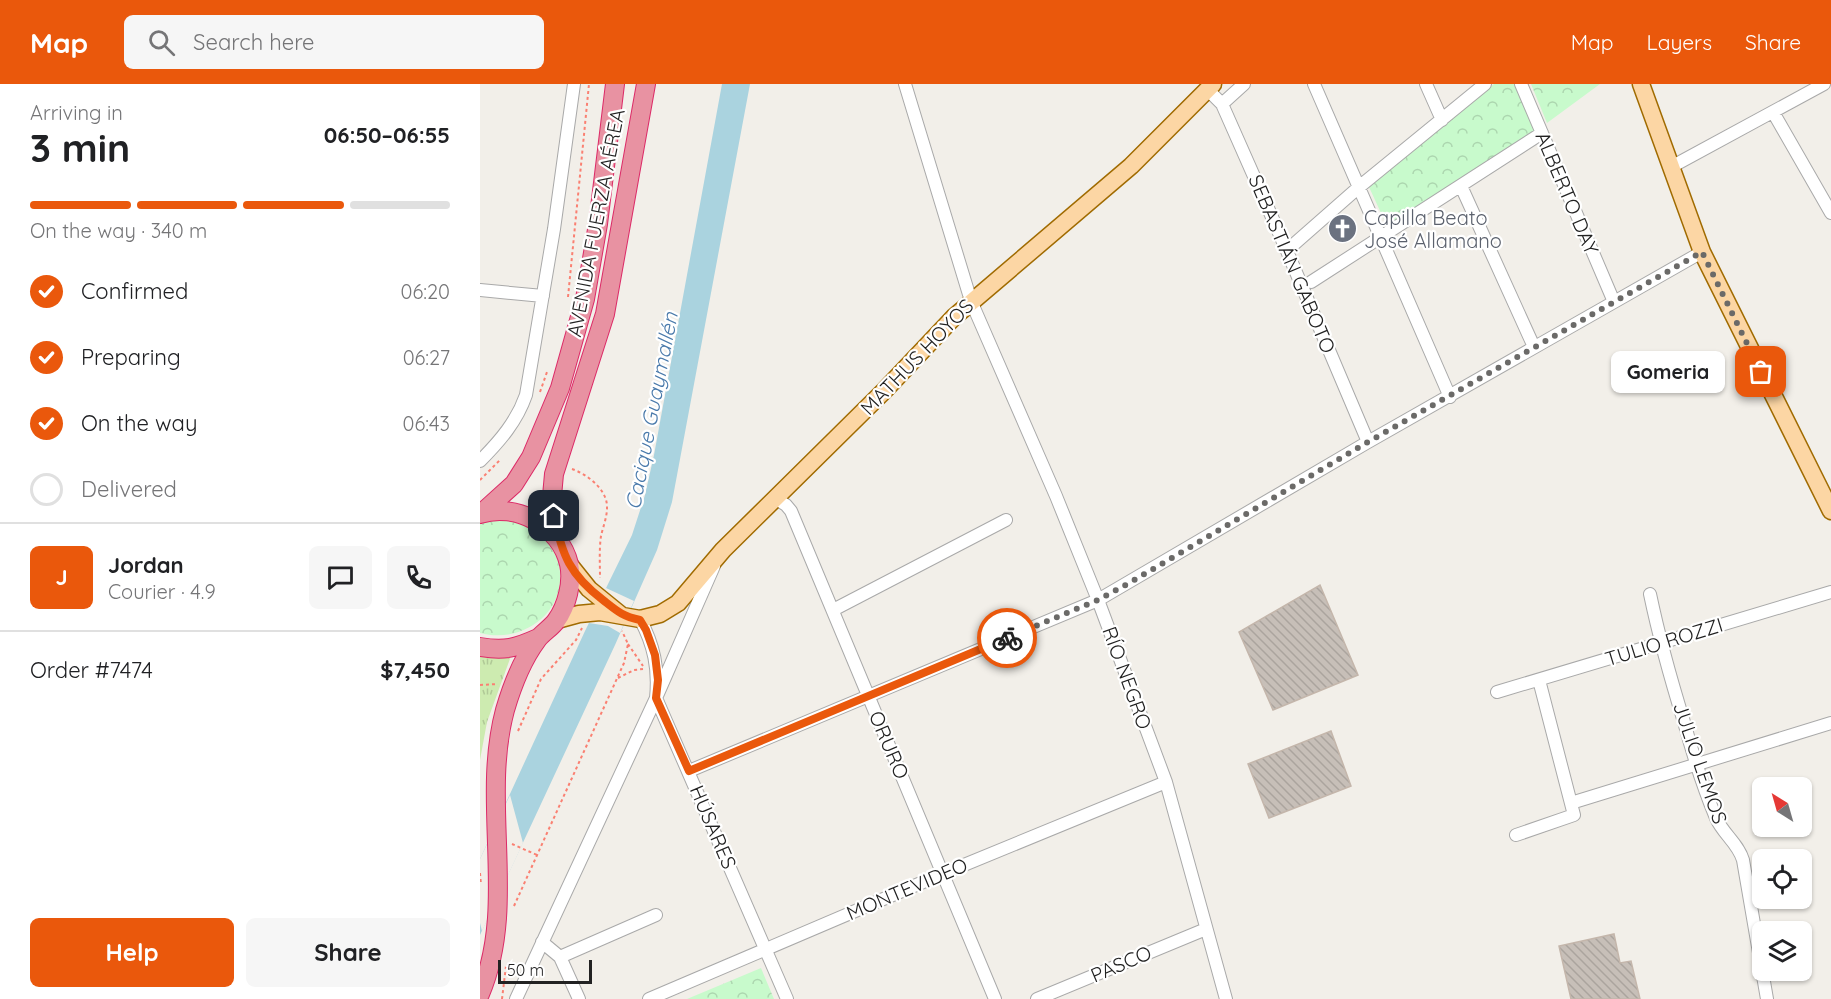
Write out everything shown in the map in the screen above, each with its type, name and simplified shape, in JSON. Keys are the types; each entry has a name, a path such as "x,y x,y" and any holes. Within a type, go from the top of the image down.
{"highway":[{"name":"AVENIDA FUERZA AÉREA","path":"482,513 514,484 531,457 560,388 585,299 598,224 615,84"},
{"name":"AVENIDA FUERZA AÉREA","path":"560,544 552,496 554,474 605,314 646,84"},
{"path":"480,994 493,952 497,922 494,795 498,738 514,683 538,638 557,620 566,602 569,584 569,564 560,544 551,532 527,516 513,511 482,513"},
{"path":"480,647 497,650 514,648 538,638"}],"main road":[{"path":"1641,84 1702,252 1831,511"},
{"name":"MATHUS HOYOS","path":"557,620 598,606 628,620 660,614 678,603 719,555 884,392 971,300 1131,166 1210,87"},
{"path":"569,564 598,606"}],"street":[{"path":"480,460 496,445 520,411 526,395 574,84"},
{"name":"RÍO NEGRO","path":"905,84 971,300 1056,496 1098,600 1166,782 1227,999"},
{"path":"1222,104 1244,84"},
{"path":"1314,84 1450,396"},
{"path":"1426,84 1442,120"},
{"path":"1293,244 1485,84"},
{"name":"ALBERTO DAY","path":"1521,84 1614,302"},
{"path":"1671,167 1824,84"},
{"name":"SEBASTIÁN GABOTO","path":"1210,87 1222,104 1368,442"},
{"path":"1773,112 1831,213"},
{"path":"1311,282 1542,133"},
{"path":"1461,186 1534,347"},
{"path":"689,771 1098,600 1368,442 1702,252"},
{"path":"480,290 543,296"},
{"name":"ORURO","path":"775,498 791,511 995,999"},
{"path":"832,610 1006,520"},
{"path":"516,999 656,698 719,555"},
{"name":"TULIO ROZZI","path":"1497,692 1831,592"},
{"name":"JULIO LEMOS","path":"1650,594 1661,643 1696,765 1716,820 1723,831 1740,848 1767,999"},
{"name":"HÚSARES","path":"628,620 646,630 655,655 658,680 656,698 787,999"},
{"path":"1516,835 1574,815 1539,680"},
{"path":"1571,803 1831,723"},
{"name":"MONTEVIDEO","path":"649,999 942,874 1166,782"},
{"path":"560,957 656,915"},
{"name":"PASCO","path":"1037,999 1206,929"},
{"path":"542,942 560,957 579,999"}],"path":[{"path":"511,911 618,678 628,644 628,620"},
{"path":"618,678 634,670 645,669 628,644"},
{"path":"511,844 537,855"}],"green space":[{"path":"1494,84 1519,84 1538,130 1387,226 1369,187"},
{"path":"1531,84 1600,84 1547,123"},
{"path":"505,516 534,528 548,539 558,561 560,578 558,594 551,608 541,620 528,628 513,634 480,633 480,520"},
{"path":"480,654 511,656 487,722 480,760"},
{"path":"761,968 774,999 687,999"}],"water":[{"path":"722,84 750,84 672,502 657,550 615,645 480,935 480,859 632,535 645,495"}],"pier":[{"path":"606,588 634,601 620,633 608,626 589,623"},
{"path":"510,795 523,843 482,931 480,859"}],"building":[{"path":"1320,585 1358,675 1273,710 1239,632"},
{"path":"1331,731 1351,786 1269,818 1248,764"},
{"path":"1614,934 1620,963 1631,961 1640,999 1571,999 1559,946"}],"way so far":[{"path":"1007,638 1098,600 1131,582 1368,442 1702,252 1761,372"}],"place":[{"name":"Capilla Beato José Allamano","path":"1343,229"},
{"name":"Gomeria","path":"1761,372"}],"route":[{"path":"554,516 560,544 569,564 581,581 622,616 640,620 646,630 657,667 656,698 689,771 1007,638"}],"water label":[{"name":"Cacique Guaymallén","path":"652,411"}]}
